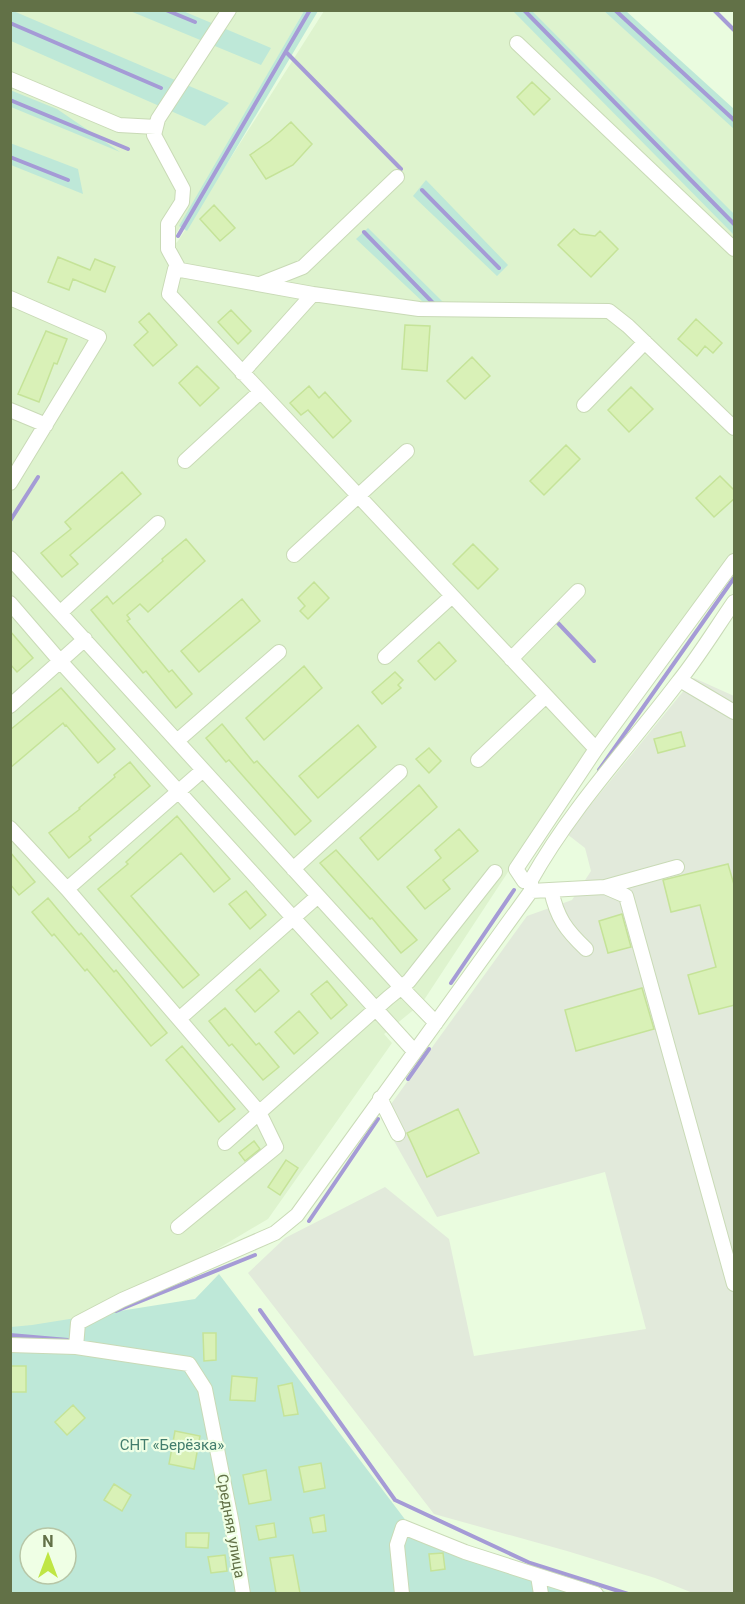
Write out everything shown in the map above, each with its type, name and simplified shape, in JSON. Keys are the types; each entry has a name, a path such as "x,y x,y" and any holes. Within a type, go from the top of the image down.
{"street":[{"path":"179,269 168,249 168,224 182,202 183,189 154,135 158,119 229,10"},
{"path":"517,43 735,249"},
{"path":"10,79 119,125 156,127"},
{"path":"260,284 303,267 398,177"},
{"path":"596,749 169,294 175,269 313,294 419,309 609,311 735,428"},
{"path":"242,373 313,294"},
{"path":"10,298 99,337 10,483"},
{"path":"584,405 645,342"},
{"path":"184,461 260,392"},
{"path":"10,410 46,425"},
{"path":"294,555 407,451"},
{"path":"61,612 158,523"},
{"path":"10,558 436,1023"},
{"path":"677,867 605,887 551,890 531,886 524,881 516,869 596,749 735,561"},
{"path":"511,659 578,591"},
{"path":"385,657 452,596"},
{"path":"10,1345 75,1347 78,1323 122,1300 275,1233 297,1215 436,1023 531,886 548,850 598,781 680,680 735,602"},
{"path":"10,603 414,1051"},
{"path":"10,706 85,639"},
{"path":"177,741 279,652"},
{"path":"680,680 735,712"},
{"path":"478,760 546,696"},
{"path":"67,889 203,770"},
{"path":"293,869 400,772"},
{"path":"10,828 67,889 259,1113 276,1147 177,1227"},
{"path":"225,1143 409,981 495,872"},
{"path":"605,887 627,896 735,1284"},
{"path":"551,890 555,906 568,932 586,949"},
{"path":"179,1019 318,896"},
{"path":"380,1098 398,1134"},
{"name":"Средняя улица","path":"75,1347 189,1364 205,1389 232,1524 243,1593"},
{"path":"402,1593 397,1545 403,1527 465,1552 596,1593"},
{"path":"538,1576 541,1593"}],"shaded area":[{"path":"11,11 304,11 164,255 178,241 324,11 604,11 734,127 734,553 508,872 422,1003 384,1034 392,1043 268,1219 219,1248 62,1326 10,1336"},
{"path":"694,678 734,696 734,1593 693,1593 655,1578 567,1551 434,1514 248,1273 285,1238 385,1187 449,1239 474,1356 646,1329 605,1172 437,1217 381,1118 527,916 572,900 591,871 585,848 567,834"}],"green space":[{"path":"11,10 229,103 205,126 11,41"},
{"path":"130,11 183,11 271,48 261,65"},
{"path":"304,11 318,11 187,231 179,226"},
{"path":"513,11 532,11 734,214 734,235"},
{"path":"604,11 626,11 734,109 734,129"},
{"path":"10,90 57,109 120,152 11,107"},
{"path":"10,143 78,169 83,194 11,165"},
{"path":"426,180 508,265 497,276 413,196"},
{"path":"368,228 444,303 423,302 356,239"},
{"name":"СНТ «Берёзка»","path":"219,1274 410,1526 609,1593 11,1594 11,1327 195,1299"}],"building":[{"path":"532,82 550,99 534,115 517,97"},
{"path":"291,122 312,144 293,165 266,179 250,155"},
{"path":"214,205 235,228 220,241 200,219"},
{"path":"574,229 580,234 595,236 600,231 618,249 591,277 558,245"},
{"path":"58,257 90,270 95,259 115,267 105,292 73,279 69,290 48,282"},
{"path":"231,310 251,331 238,344 218,322"},
{"path":"149,313 177,345 153,366 134,345 148,332 139,322"},
{"path":"696,319 722,343 713,353 705,346 697,356 678,339"},
{"path":"405,325 430,326 427,371 402,369"},
{"path":"46,331 67,339 57,364 54,363 39,402 18,394"},
{"path":"472,357 490,376 465,399 447,381"},
{"path":"197,366 219,388 200,406 179,383"},
{"path":"309,386 319,398 325,392 351,421 333,438 308,410 301,415 290,403"},
{"path":"631,387 653,409 629,432 608,410"},
{"path":"566,445 580,459 544,495 530,481"},
{"path":"122,472 141,494 70,555 78,564 62,577 41,553 71,529 65,522"},
{"path":"720,476 735,491 735,498 714,517 696,498"},
{"path":"186,539 205,561 148,612 140,604 127,615 130,619 127,621 169,672 172,670 192,694 176,708 146,671 143,673 91,610 107,596 113,604"},
{"path":"473,544 498,569 478,589 453,564"},
{"path":"314,582 329,598 308,619 300,611 305,606 298,598"},
{"path":"242,599 260,621 199,672 181,651"},
{"path":"10,631 33,658 17,672 10,664"},
{"path":"439,642 456,661 435,680 418,661"},
{"path":"304,666 322,688 264,740 246,718"},
{"path":"395,672 403,680 398,685 401,688 382,704 372,692"},
{"path":"61,688 115,749 98,763 63,723 10,768 10,730"},
{"path":"222,724 254,763 257,761 311,821 295,835 229,760 226,762 206,738"},
{"path":"358,725 376,747 318,798 299,776"},
{"path":"681,732 685,746 658,753 654,739"},
{"path":"429,748 441,761 429,773 416,759"},
{"path":"130,762 150,786 89,837 91,840 69,858 49,833 80,809"},
{"path":"419,785 437,807 378,860 360,838"},
{"path":"177,816 230,879 214,892 181,853 131,896 199,975 183,988 98,889 128,864 126,862"},
{"path":"459,829 478,851 443,880 450,889 425,909 407,887 441,858 435,850"},
{"path":"336,850 417,940 401,953 372,918 370,919 320,863"},
{"path":"10,852 35,882 19,895 10,884"},
{"path":"728,864 735,888 735,1005 699,1014 688,975 716,967 700,905 671,912 663,880"},
{"path":"246,891 266,915 250,929 229,904"},
{"path":"48,898 79,935 81,933 114,972 116,970 167,1033 151,1046 87,969 85,971 32,912"},
{"path":"622,914 631,947 608,953 599,921"},
{"path":"260,969 279,991 255,1012 236,990"},
{"path":"327,981 347,1005 331,1019 311,994"},
{"path":"642,988 654,1029 576,1051 565,1010"},
{"path":"225,1008 256,1045 259,1043 279,1067 263,1080 232,1044 229,1046 209,1021"},
{"path":"299,1011 318,1033 294,1054 275,1032"},
{"path":"182,1046 235,1109 219,1122 166,1060"},
{"path":"458,1109 479,1153 427,1177 407,1133"},
{"path":"254,1141 260,1149 245,1161 239,1153"},
{"path":"286,1160 298,1168 280,1195 268,1187"},
{"path":"203,1333 216,1333 216,1360 204,1361"},
{"path":"10,1366 26,1366 26,1392 10,1392"},
{"path":"232,1376 257,1378 255,1401 230,1400"},
{"path":"292,1383 298,1414 284,1416 278,1386"},
{"path":"73,1405 85,1418 67,1435 55,1422"},
{"path":"175,1431 200,1436 194,1469 169,1464"},
{"path":"321,1463 325,1488 304,1492 299,1467"},
{"path":"266,1470 271,1500 249,1504 243,1475"},
{"path":"114,1484 131,1495 122,1511 104,1500"},
{"path":"324,1515 326,1531 313,1533 310,1518"},
{"path":"274,1523 276,1537 259,1540 256,1526"},
{"path":"186,1533 209,1533 208,1548 186,1547"},
{"path":"443,1553 445,1569 431,1571 429,1554"},
{"path":"225,1555 227,1571 211,1573 208,1557"},
{"path":"293,1555 300,1593 276,1593 270,1558"}],"waterway":[{"path":"166,10 195,22"},
{"path":"178,236 310,10"},
{"path":"524,10 734,224"},
{"path":"615,10 734,120"},
{"path":"714,10 734,30"},
{"path":"10,23 161,88"},
{"path":"286,52 401,169"},
{"path":"10,100 128,149"},
{"path":"10,157 68,180"},
{"path":"422,190 499,268"},
{"path":"364,232 434,304"},
{"path":"10,521 38,477"},
{"path":"599,770 734,578"},
{"path":"557,622 594,661"},
{"path":"451,983 514,890"},
{"path":"408,1079 429,1049"},
{"path":"309,1221 378,1119"},
{"path":"116,1311 255,1255"},
{"path":"260,1310 395,1500 530,1563 628,1594"},
{"path":"10,1335 68,1340"}]}
